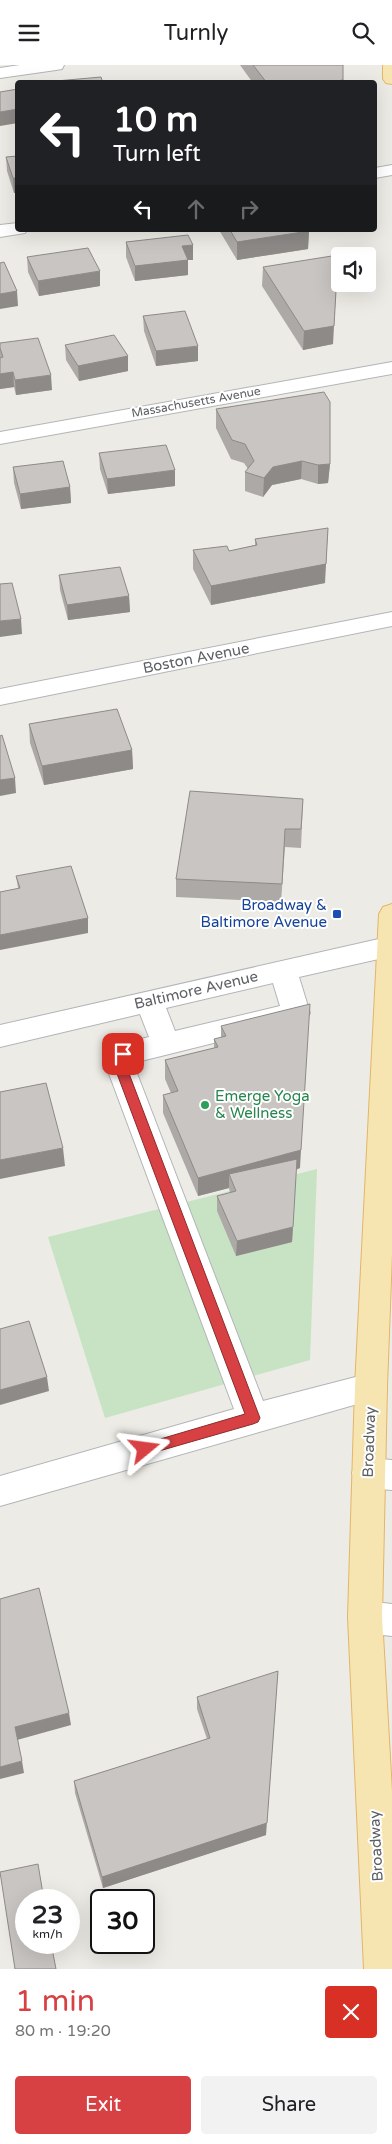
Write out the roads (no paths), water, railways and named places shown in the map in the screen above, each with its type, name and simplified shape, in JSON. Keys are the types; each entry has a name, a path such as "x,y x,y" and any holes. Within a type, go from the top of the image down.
{"main road":[{"path":"390,65 392,79"},
{"name":"Broadway","path":"382,1969 378,1619 380,1474 371,1387 392,914"}],"street":[{"path":"0,73 56,65"},
{"path":"377,173 392,170"},
{"path":"0,231 15,229"},
{"name":"Massachusetts Avenue","path":"0,438 392,368"},
{"name":"Boston Avenue","path":"0,697 392,619"},
{"name":"Baltimore Avenue","path":"0,1036 392,946"},
{"path":"253,1418 119,1063 123,1054 296,1013 283,970"},
{"path":"148,1001 166,1044"},
{"path":"0,1491 253,1418 371,1387"}],"place":[{"name":"Broadway & Baltimore Avenue","path":"337,914"},
{"name":"Emerge Yoga & Wellness","path":"205,1105"}]}
